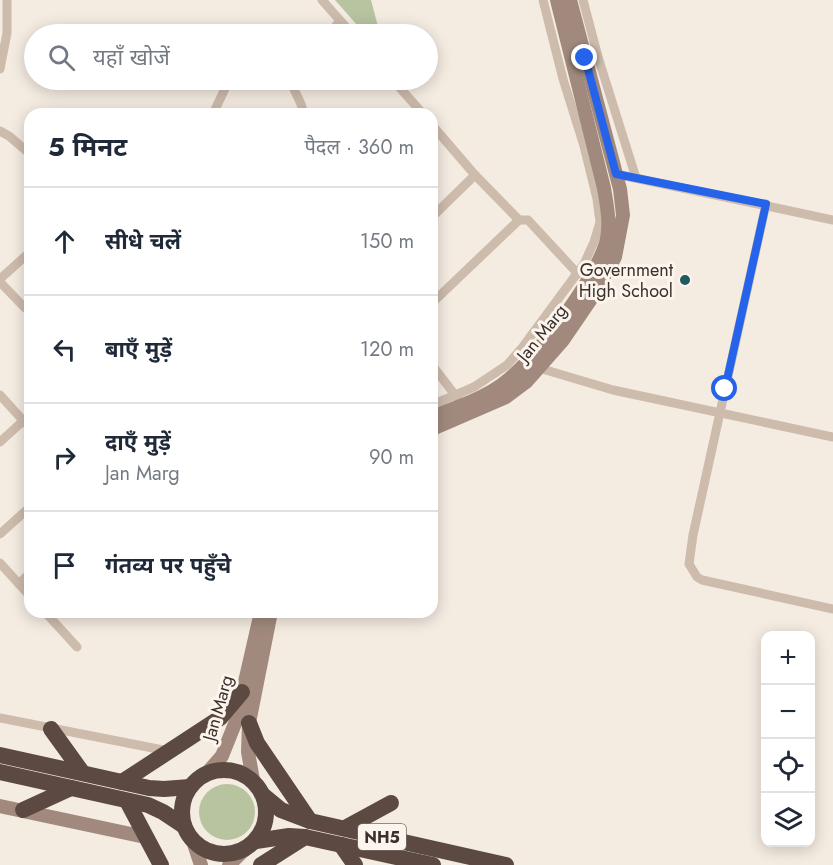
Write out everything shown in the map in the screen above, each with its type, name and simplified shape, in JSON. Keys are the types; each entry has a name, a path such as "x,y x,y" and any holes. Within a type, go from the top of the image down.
{"highway":[{"path":"122,782 220,718 242,692"},
{"path":"249,723 257,743 308,829 261,865"},
{"path":"51,729 82,772"},
{"path":"0,755 122,782 164,789 190,787"},
{"path":"193,841 184,826 182,806 190,787 207,773 221,769 240,772 253,780"},
{"path":"0,772 155,808 184,826"},
{"name":"NH5","path":"253,780 264,796 308,829 506,865"},
{"path":"23,810 71,788"},
{"path":"250,846 265,824 267,813 264,796"},
{"path":"127,801 161,865"},
{"path":"355,865 343,837 391,803"},
{"name":"NH5","path":"193,841 210,853 225,855 308,829"},
{"name":"NH5","path":"343,837 433,865"}],"main road":[{"name":"Jan Marg","path":"438,413 458,400 500,386 524,365 579,295 598,263 607,241 609,213 604,188 557,0"},
{"name":"Jan Marg","path":"438,426 506,397 526,382 563,340 591,299 615,256 623,215 620,189 570,0"},
{"name":"Jan Marg","path":"207,773 222,756 236,721 260,618"},
{"name":"Jan Marg","path":"253,780 248,752 249,723 270,618"},
{"path":"0,806 145,837"},
{"path":"193,841 201,865"},
{"path":"229,865 250,846"}],"street":[{"path":"1,67 7,33 7,0"},
{"path":"322,0 343,24"},
{"path":"438,404 458,400 507,365 578,274 594,242 600,222 584,146 563,79 543,0"},
{"path":"583,0 598,57 636,178"},
{"path":"216,108 224,90"},
{"path":"295,90 303,108"},
{"path":"402,90 418,108"},
{"path":"0,131 24,149"},
{"path":"438,132 475,175 519,220"},
{"path":"616,174 833,220"},
{"path":"438,211 475,175"},
{"path":"766,204 690,549 689,564 697,577 708,582 833,609"},
{"path":"438,297 519,220 528,220 578,274"},
{"path":"24,258 0,281 24,307"},
{"path":"539,368 613,390 833,437"},
{"path":"438,373 458,400"},
{"path":"0,395 24,422"},
{"path":"0,442 24,427"},
{"path":"0,534 24,512"},
{"path":"0,563 24,589"},
{"path":"19,584 24,579"},
{"path":"50,618 77,647"},
{"path":"0,718 170,752"}],"green space":[{"path":"335,0 371,0 377,24 356,24"},
{"path":"227,784 238,786 247,792 253,801 255,812 253,823 247,832 238,838 227,840 216,838 207,832 201,823 199,812 201,801 207,792 216,786"}],"place":[{"name":"Government High School","path":"685,280"}],"route":[{"path":"585,58 616,174 766,204 725,389"}]}
